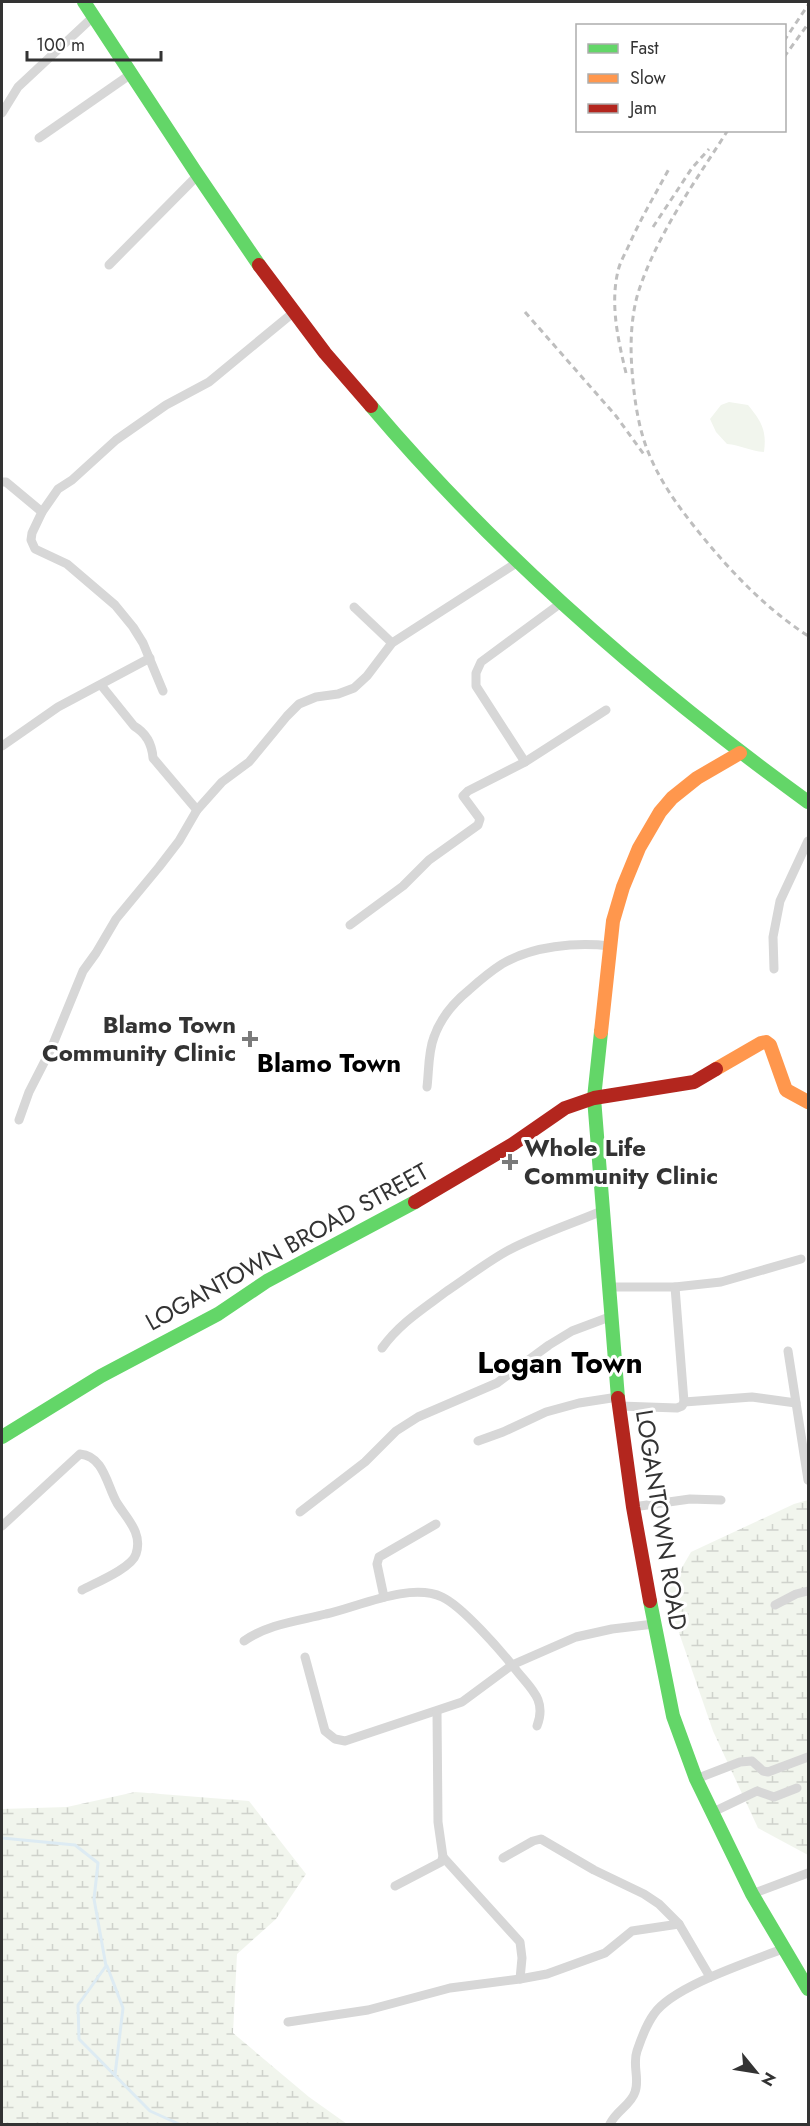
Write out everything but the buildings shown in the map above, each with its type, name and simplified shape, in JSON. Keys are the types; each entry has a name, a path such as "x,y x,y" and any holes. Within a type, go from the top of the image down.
{"main road":[{"path":"84,2 198,175 294,312 341,372 446,491 561,603 686,710 740,753 808,802"},
{"name":"LOGANTOWN ROAD","path":"740,753 684,787 663,807 618,900 610,946 594,1098 619,1402 633,1507 673,1716 711,1814 752,1894 808,1989"},
{"name":"LOGANTOWN BROAD STREET","path":"2,1437 101,1376 218,1314 267,1281 416,1201 513,1144 565,1108 594,1098 694,1082 761,1042 770,1045 786,1090 796,1098 808,1102"}],"street":[{"path":"2,113 18,87 94,16"},
{"path":"39,138 131,74"},
{"path":"109,265 198,175"},
{"path":"163,691 150,658 133,627 115,605 67,564 34,549 30,540 32,533 42,512 58,489 72,480 116,440 166,405 209,382 294,312"},
{"path":"2,483 6,482 42,512"},
{"path":"19,1120 29,1092 51,1049 83,971 96,954 116,919 179,841 197,810 222,782 249,762 286,716 299,704 316,697 338,694 354,688 367,676 392,643 518,561"},
{"path":"525,762 476,686 476,673 481,662 561,603"},
{"path":"354,607 392,643"},
{"path":"2,746 58,708 150,658"},
{"path":"101,685 134,726 141,730 153,747 153,758 197,810"},
{"path":"350,925 403,886 429,860 478,825 480,819 463,796 468,791 525,762 606,710"},
{"path":"774,969 773,937 780,901 808,841"},
{"path":"426,1087 433,1039 443,1016 486,976 502,964 517,957 540,951 589,944 610,946"},
{"path":"381,1348 412,1315 489,1262 532,1239 602,1211"},
{"path":"609,1287 675,1287 721,1282 801,1259"},
{"path":"478,1441 546,1412 579,1403 619,1402 677,1408 682,1406 684,1402 675,1287"},
{"path":"300,1512 365,1462 396,1431 418,1417 497,1383 549,1344 572,1331 612,1316"},
{"path":"788,1351 808,1480"},
{"path":"684,1402 752,1397 796,1403"},
{"path":"2,1526 80,1455 87,1455 93,1459 105,1474 116,1501 134,1526 137,1541 136,1555 124,1567 82,1590"},
{"path":"633,1507 676,1500 720,1500"},
{"path":"384,1597 376,1564 379,1557 436,1524"},
{"path":"775,1605 795,1594 808,1591"},
{"path":"244,1641 256,1633 276,1626 384,1597 410,1593 440,1596 462,1611 512,1665 538,1699 542,1709 537,1726"},
{"path":"304,1657 322,1725 328,1735 335,1739 352,1740 436,1712 473,1696 512,1665 576,1637 612,1629 654,1624"},
{"path":"395,1886 441,1862 443,1857 438,1822 436,1712"},
{"path":"696,1779 740,1762 752,1761 762,1771 768,1772 808,1757"},
{"path":"711,1814 753,1792 761,1792 774,1797 797,1788"},
{"path":"503,1858 541,1839 594,1870 644,1894 659,1904 679,1924 710,1977"},
{"path":"443,1857 520,1942 522,1958 520,1979"},
{"path":"752,1894 808,1873"},
{"path":"288,2022 368,2010 450,1988 547,1974 593,1958 615,1947 633,1931 679,1924"},
{"path":"610,2124 615,2114 630,2102 635,2093 636,2053 655,2012 670,1999 710,1977 785,1948"}],"green space":[{"path":"729,402 748,405 756,416 764,432 764,452 727,444 716,432 710,419 721,405"},
{"path":"808,1500 808,1855 758,1828 713,1731 666,1595 691,1552 794,1504"},
{"path":"135,1792 249,1801 306,1874 276,1919 237,1954 233,2033 309,2097 347,2124 2,2124 2,1809 67,1807"}],"waterway":[{"path":"2,1838 75,1845 98,1863 94,1899 106,1966 78,2005 79,2039 150,2111 179,2124"},
{"path":"107,1966 123,2008 115,2075"}],"railway":[{"path":"786,38 808,5"},
{"path":"786,54 808,24"},
{"path":"727,132 666,229 638,293 632,321 631,341 635,402 649,454 664,484 683,512 748,588 776,613 808,636"},
{"path":"653,227 692,168 709,149"},
{"path":"626,373 615,309 618,271 638,225 670,167"},
{"path":"525,312 616,416 645,456"}],"traffic: fast":[{"path":"84,2 259,265"},
{"path":"371,406 471,515 577,617 690,712 808,802"},
{"path":"601,1032 594,1098 618,1398"},
{"path":"2,1437 101,1376 218,1314 267,1281 415,1202"},
{"path":"650,1601 673,1716 696,1779 752,1894 808,1989"}],"traffic: slow":[{"path":"601,1032 613,921 623,887 639,848 660,812 672,798 697,778 740,753"},
{"path":"716,1069 766,1042 770,1045 786,1090 808,1102"}],"traffic: jam":[{"path":"259,265 325,353 371,406"},
{"path":"415,1202 513,1144 565,1108 594,1098 694,1082 716,1069"},
{"path":"618,1398 633,1507 650,1601"}],"place":[{"name":"Blamo Town Community Clinic","path":"250,1039"},
{"name":"Whole Life Community Clinic","path":"510,1162"}],"district":[{"name":"Blamo Town","path":"329,1063"},
{"name":"Logan Town","path":"560,1363"}]}
